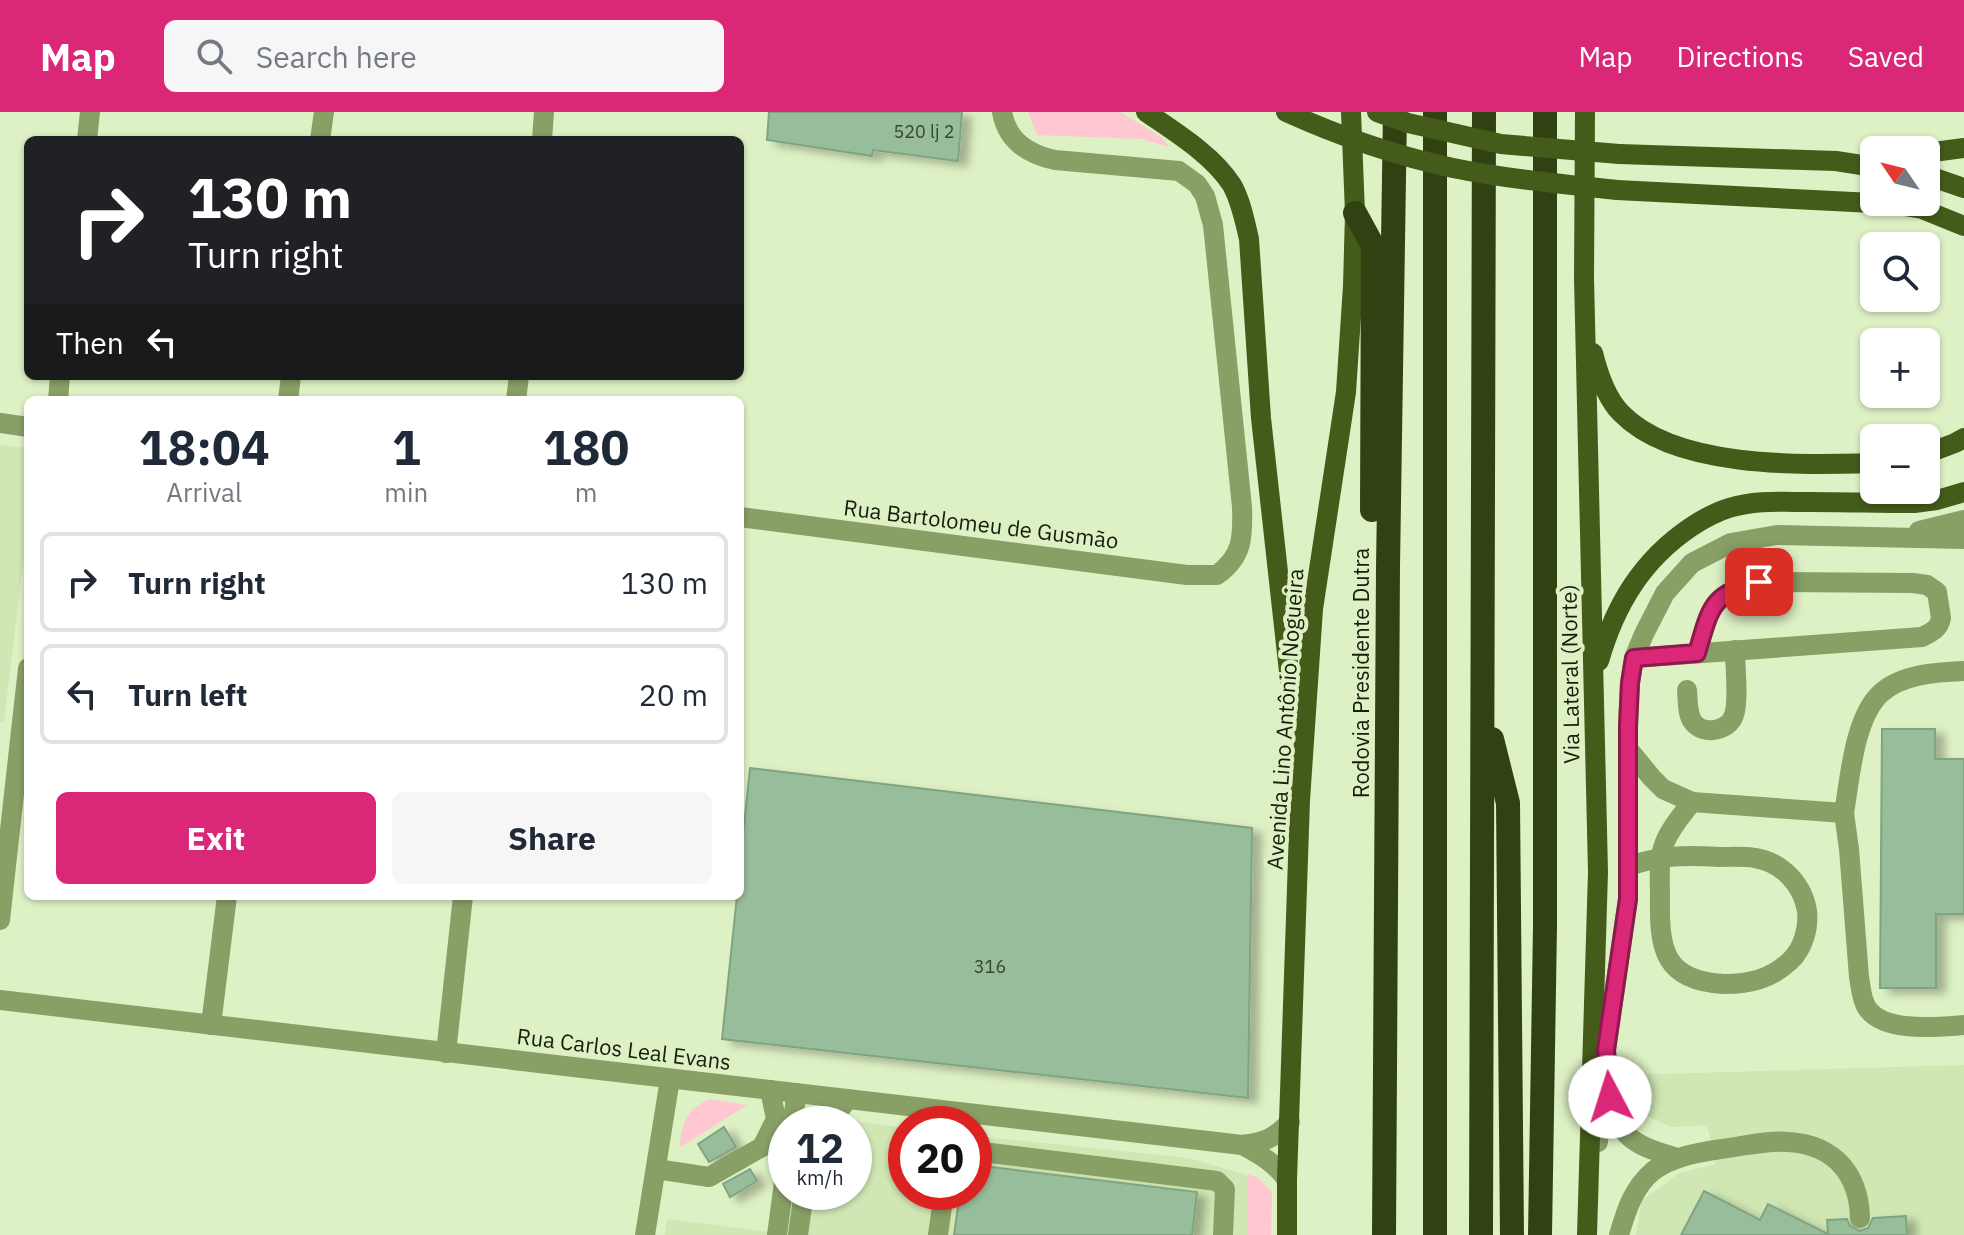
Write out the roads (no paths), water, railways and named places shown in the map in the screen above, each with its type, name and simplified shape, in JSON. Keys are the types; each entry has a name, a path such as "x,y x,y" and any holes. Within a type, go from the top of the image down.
{"highway":[{"name":"Rodovia Presidente Dutra","path":"1384,1235 1388,567 1395,112"},
{"path":"1435,112 1435,1235"},
{"path":"1481,1235 1484,112"},
{"path":"1540,1235 1545,926 1545,112"},
{"path":"1355,213 1373,246 1372,510 1388,567"},
{"path":"1483,699 1508,803 1512,1235"}],"main road":[{"path":"1146,112 1203,154 1220,172 1231,185 1244,218 1249,239 1261,418 1290,681 1303,744"},
{"path":"1286,112 1324,129 1450,167 1498,176 1617,190 1893,204 1922,209 1964,226"},
{"name":"Avenida Lino Antônio Nogueira","path":"1287,1235 1303,744 1313,609 1346,392 1355,213 1351,112"},
{"path":"1377,112 1408,123 1501,144 1619,154 1836,161 1860,159"},
{"name":"Via Lateral (Norte)","path":"1585,112 1584,278 1598,872 1589,1235"},
{"path":"1940,151 1964,148"},
{"path":"1836,161 1860,165"},
{"path":"1940,180 1964,188"},
{"path":"1584,278 1588,332 1603,384 1619,412 1641,430 1658,440 1694,451 1763,463 1860,463"},
{"path":"1940,449 1964,438"},
{"path":"1595,677 1616,615 1640,573 1662,548 1703,519 1728,508 1751,503 1914,503 1964,492"}],"street":[{"path":"87,136 90,112"},
{"path":"321,136 324,112"},
{"path":"542,136 544,112"},
{"name":"Rua Bartolomeu de Gusmão","path":"744,518 1187,575 1217,575 1238,553 1243,529 1231,388 1213,225 1205,196 1197,184 1179,171 1038,156 1009,135 1002,112"},
{"path":"0,423 24,426"},
{"path":"1892,538 1964,520"},
{"path":"1589,1235 1606,1050 1628,899 1630,683 1634,658 1665,593 1692,563 1731,543 1777,535 1964,539"},
{"path":"1634,658 1922,637 1940,622 1937,592 1927,585 1913,583 1759,582 1735,587 1713,606 1697,653"},
{"path":"1687,690 1690,717 1695,725 1717,730 1729,723 1736,711 1735,650"},
{"path":"1964,671 1911,678 1880,694 1867,710 1859,736 1844,813 1859,977 1867,1009 1889,1023 1964,1025"},
{"path":"0,920 24,704"},
{"path":"1628,749 1663,789 1692,802 1844,813"},
{"path":"1629,866 1660,857 1678,855 1755,858 1770,862 1796,883 1804,897 1807,916 1805,937 1795,956 1781,969 1761,980 1738,984 1706,983 1687,977 1673,965 1663,949 1659,929 1660,857 1672,828 1692,802"},
{"path":"211,1025 227,900"},
{"path":"446,1053 463,900"},
{"name":"Rua Carlos Leal Evans","path":"0,1000 1242,1145 1276,1136 1290,1122"},
{"path":"1606,1050 1610,1097 1619,1127 1626,1136 1649,1150 1678,1158"},
{"path":"645,1235 670,1079"},
{"path":"656,1169 709,1177 762,1147 776,1119 770,1090"},
{"path":"800,1106 806,1094"},
{"path":"806,1094 810,1106"},
{"path":"842,1106 848,1099"},
{"path":"1619,1235 1629,1202 1656,1169 1678,1158 1710,1151 1787,1141 1807,1144 1831,1155 1846,1169 1854,1184 1860,1218"},
{"name":"Rua Carlos Leal Evans","path":"1242,1145 1278,1167 1287,1180"},
{"path":"992,1153 1217,1181 1225,1189 1223,1235"},
{"path":"777,1235 780,1210"},
{"path":"798,1235 801,1210"},
{"path":"938,1235 941,1210"}]}
